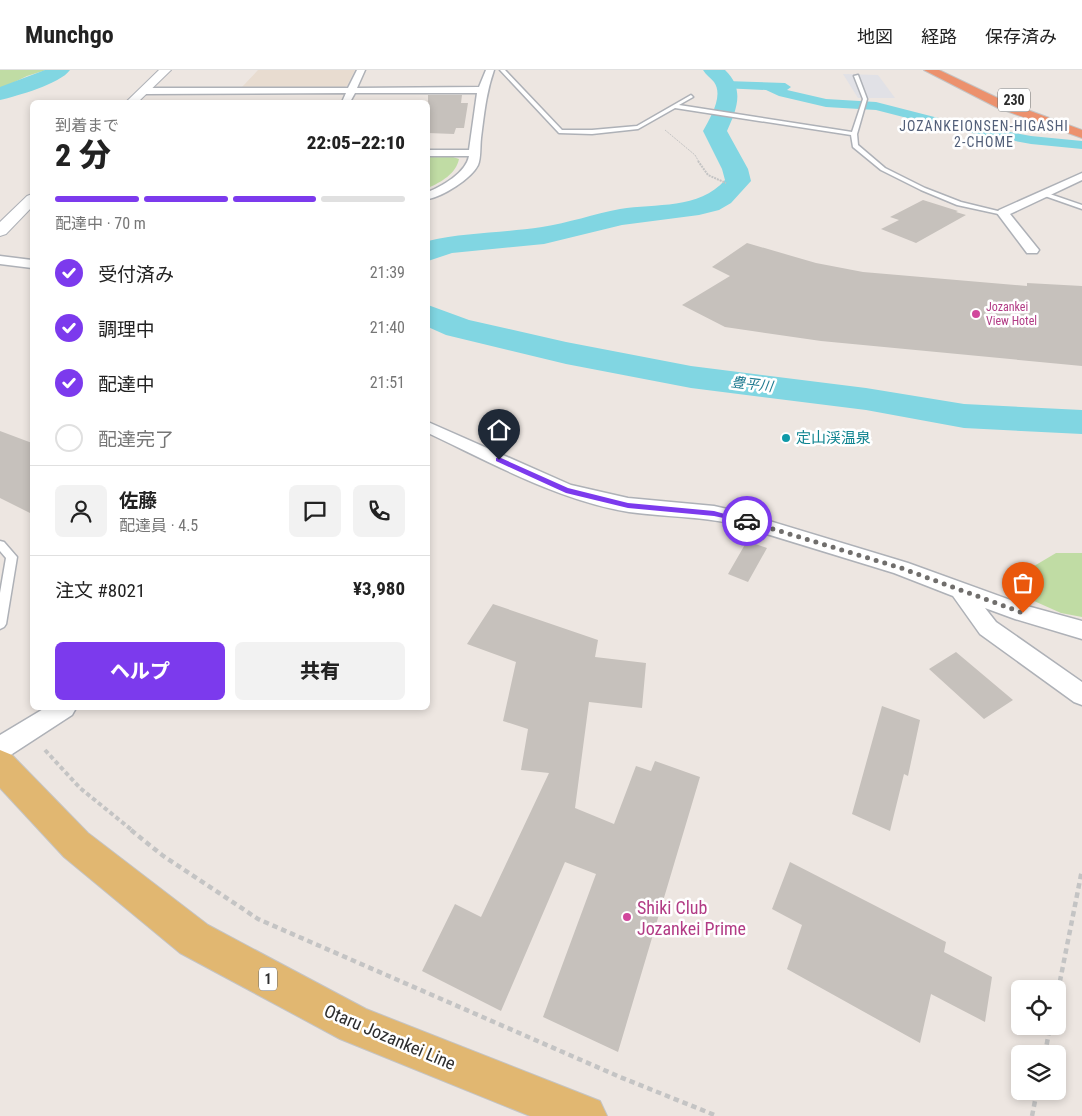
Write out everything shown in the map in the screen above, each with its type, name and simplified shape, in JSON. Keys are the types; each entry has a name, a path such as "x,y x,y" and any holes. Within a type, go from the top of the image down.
{"highway":[{"name":"230","path":"930,70 1002,104 1082,134"},
{"name":"230","path":"948,70 1019,102 1082,126"}],"main road":[{"name":"Otaru Jozankei Line","path":"0,765 76,845 194,939 354,1025 585,1116"}],"street":[{"path":"134,100 165,70"},
{"path":"347,100 361,70"},
{"path":"430,195 461,177 473,164 482,90 490,70"},
{"path":"144,91 482,90"},
{"path":"430,153 474,152"},
{"path":"1032,250 1004,213 1082,176"},
{"path":"0,230 30,201"},
{"path":"0,260 30,264"},
{"path":"430,429 566,490 628,505 714,513 736,518 901,568 1023,613 1082,630"},
{"path":"962,591 988,628 1082,695"},
{"path":"0,748 61,710"}],"lane":[{"path":"502,70 561,132 592,132 638,127 691,96"},
{"path":"856,76 865,99 854,134 855,146 883,169 959,204 1004,213"},
{"path":"674,106 854,134"},
{"path":"1044,194 1082,207"},
{"path":"0,545 12,557 0,624"}],"path":[{"path":"663,128 694,155 708,175 726,183"},
{"path":"40,745 80,788 162,855 258,918 611,1074 717,1116"},
{"path":"1060,980 1082,870"},
{"path":"1032,1116 1035,1100"}],"shaded area":[{"path":"258,70 355,70 347,86 341,88 242,87"},
{"path":"843,74 878,75 895,98 858,98"}],"green space":[{"path":"0,70 46,70 27,76 0,89"},
{"path":"430,157 453,157 459,159 455,169 443,180 430,187"},
{"path":"1056,553 1082,553 1082,617 1061,613 1025,597 1024,572"}],"building":[{"path":"428,95 462,95 461,103 468,103 464,128 456,128 454,134 430,133 430,100 428,100"},
{"path":"923,200 966,215 916,243 881,229 899,220 890,217"},
{"path":"747,243 816,263 863,272 1027,286 1027,283 1082,286 1082,366 821,341 725,327 682,305 730,276 712,267"},
{"path":"0,431 30,442 30,513 0,498"},
{"path":"747,541 767,548 748,582 728,574"},
{"path":"493,604 598,640 595,657 646,663 642,708 589,702 575,808 614,824 636,766 651,771 655,761 700,777 618,1052 543,1017 596,874 565,862 501,1011 422,971 455,904 481,917 549,773 521,770 528,729 503,721 516,662 467,644"},
{"path":"956,652 1013,700 984,719 929,669"},
{"path":"882,706 920,720 908,776 904,774 890,831 852,814"},
{"path":"790,862 946,942 944,952 992,977 985,1022 931,994 920,1043 787,969 802,925 772,909"}],"waterway":[{"path":"0,94 43,79 60,70"},
{"name":"豊平川","path":"430,251 464,242 544,235 622,217 699,207 722,197 738,181 735,169 715,131 728,97 724,81 713,70"},
{"path":"726,85 768,86"},
{"path":"768,86 785,87"},
{"path":"768,86 783,93 826,103 876,106 950,125 1031,140 1082,145"},
{"name":"豊平川","path":"430,316 458,328 566,353 691,377 866,399 964,416 1082,422"}],"way so far":[{"path":"747,521 901,568 1023,613"}],"place":[{"name":"Jozankei View Hotel","path":"976,314"},
{"name":"定山渓温泉","path":"786,438"},
{"name":"Shiki Club Jozankei Prime","path":"627,917"}],"district":[{"name":"JOZANKEIONSEN-HIGASHI 2-CHOME","path":"984,134"}],"route":[{"path":"499,460 566,490 628,505 714,513 747,521"}]}
